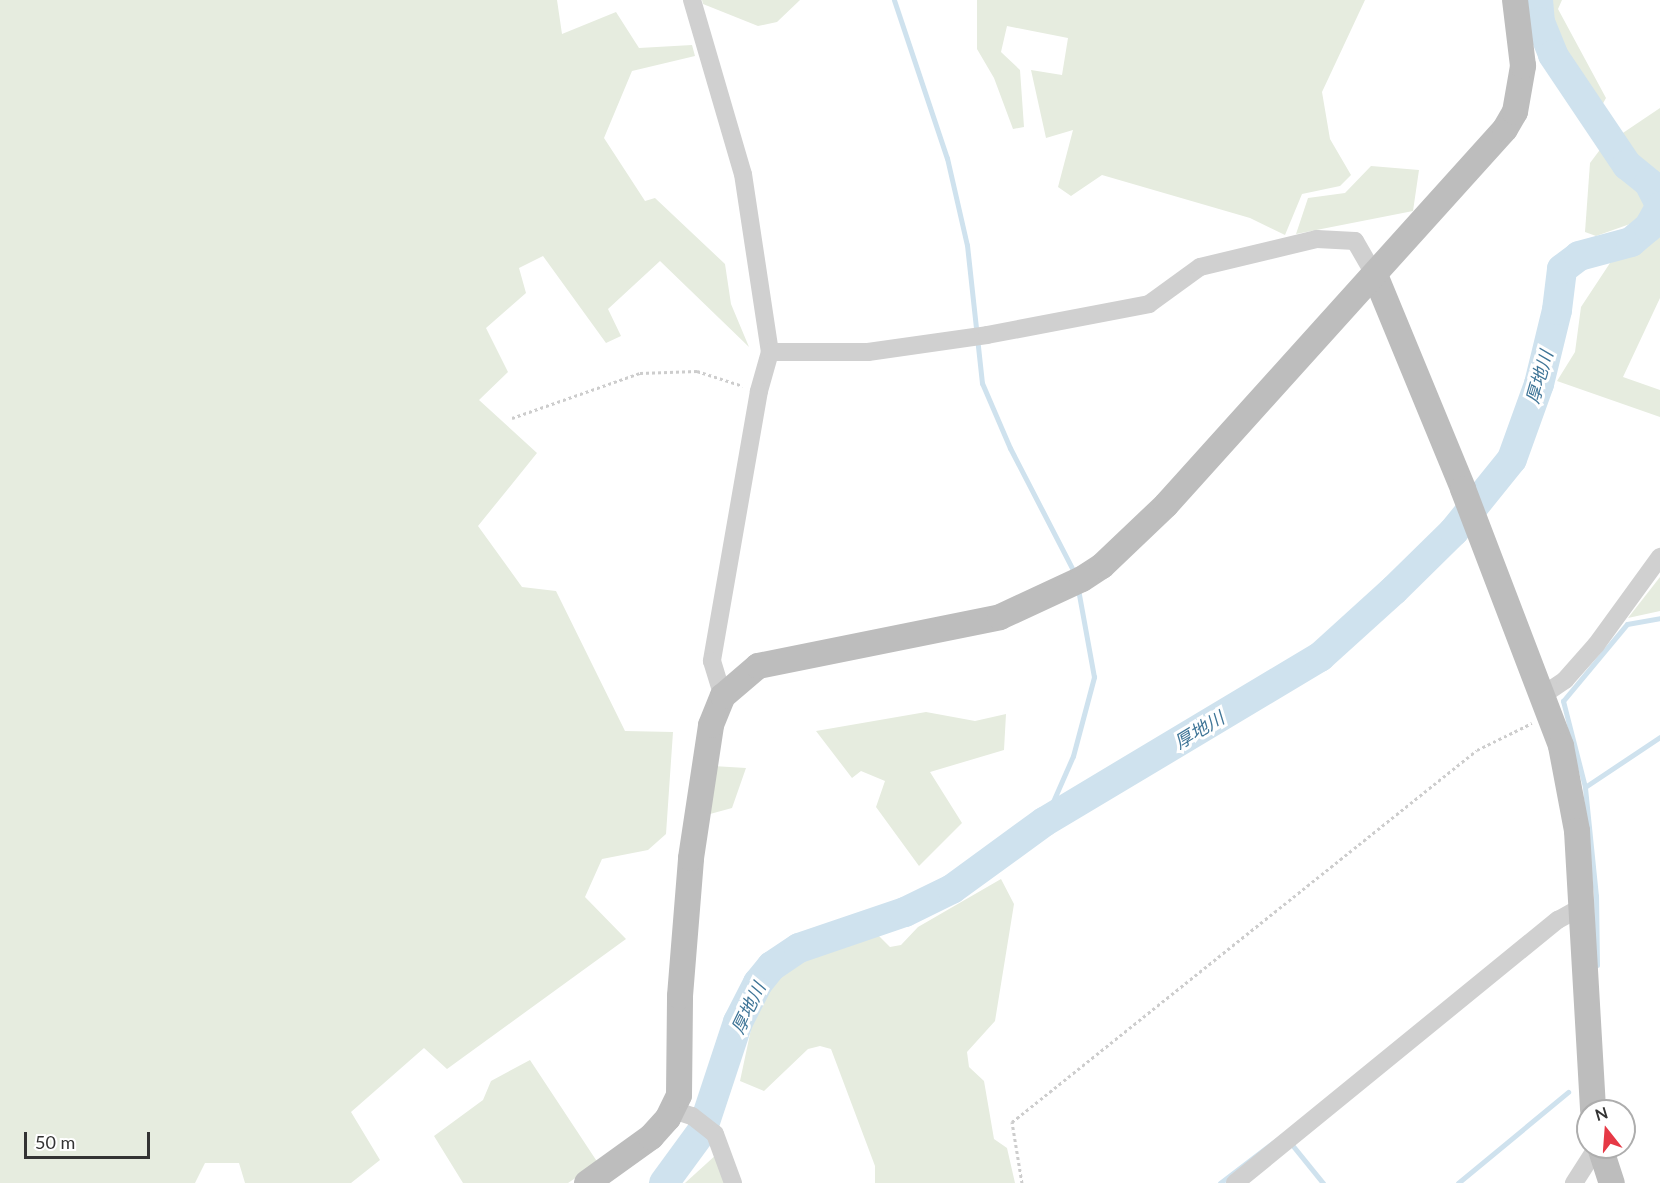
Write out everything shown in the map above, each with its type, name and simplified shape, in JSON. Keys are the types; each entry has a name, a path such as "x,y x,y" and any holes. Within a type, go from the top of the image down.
{"street":[{"path":"692,0 704,31 743,174 770,352 759,391 712,661 723,696"},
{"path":"682,1113 680,996 691,858 711,725 723,696 758,666 776,660 1000,616 1076,582 1102,566 1166,504 1505,129 1515,112 1523,66 1515,0"},
{"path":"770,352 868,352 980,336 1149,304 1200,267 1317,239 1355,241 1376,274 1463,489 1547,706 1569,777 1583,906 1592,1099"},
{"path":"1547,706 1565,680 1596,645 1660,557"},
{"path":"1235,1183 1558,920 1583,906"},
{"path":"682,1113 716,1134 733,1183"},
{"path":"587,1183 682,1113"},
{"path":"1574,1183 1590,1159"},
{"path":"1603,1159 1612,1183"}],"path":[{"path":"512,418 640,373 697,371 759,391"},
{"path":"1022,1183 1012,1122 1477,750 1547,706"}],"shaded area":[{"path":"0,0 557,0 562,34 616,12 639,48 692,45 695,56 632,71 604,138 645,201 655,198 725,264 731,304 749,347 660,261 608,309 621,336 606,343 543,256 519,268 526,293 486,328 508,372 479,400 537,453 478,526 522,587 556,591 625,731 673,732 666,834 648,850 602,859 585,897 626,939 447,1069 424,1048 351,1112 380,1160 351,1183 245,1183 239,1163 205,1163 195,1183 0,1183"},
{"path":"702,0 800,0 777,22 758,26 703,4"},
{"path":"977,0 1365,0 1322,92 1330,139 1351,175 1340,186 1302,194 1285,235 1250,218 1102,175 1071,196 1058,187 1073,130 1046,138 1031,70 1062,75 1068,38 1007,26 1001,52 1020,70 1024,127 1013,129 994,78 977,49"},
{"path":"1542,0 1562,0 1558,9 1606,98 1601,107 1588,97 1551,38"},
{"path":"1660,108 1660,199 1630,224 1596,236 1585,232 1590,163 1602,147"},
{"path":"1371,166 1419,170 1413,211 1296,234 1308,198 1345,193"},
{"path":"1660,237 1660,298 1623,377 1660,390 1660,417 1557,381 1575,352 1581,307 1610,263"},
{"path":"1660,577 1660,611 1628,618"},
{"path":"926,712 975,721 1006,714 1004,750 930,772 962,823 919,866 876,807 885,781 861,771 852,778 816,731"},
{"path":"713,766 746,768 732,808 710,814"},
{"path":"1001,879 1014,904 995,1021 967,1052 969,1067 984,1081 994,1139 1007,1148 1015,1183 875,1183 875,1166 831,1049 820,1046 808,1049 764,1091 740,1081 757,1001 769,979 803,953 876,933 890,947 901,945 918,927"},
{"path":"530,1060 598,1163 568,1183 463,1183 434,1136 483,1100 491,1081"},
{"path":"717,1154 725,1183 685,1183"}],"waterway":[{"path":"894,0 947,158 967,245 982,383 1010,448 1075,574"},
{"name":"厚地川","path":"1538,0 1540,22 1553,55 1627,165 1649,183 1660,205"},
{"name":"厚地川","path":"664,1183 702,1131 738,1022 758,983 772,966 799,948 905,912 952,889 1044,822 1320,657 1394,590 1454,531 1512,459 1539,384 1557,310 1562,269 1579,256 1631,242 1649,227 1660,207"},
{"path":"1044,822 1073,756 1094,677 1078,589"},
{"path":"1585,787 1563,701 1627,624 1660,618"},
{"path":"1597,965 1596,896 1585,787 1660,737"},
{"path":"1458,1183 1568,1092"},
{"path":"1220,1183 1283,1135"},
{"path":"1293,1146 1323,1183"}]}
